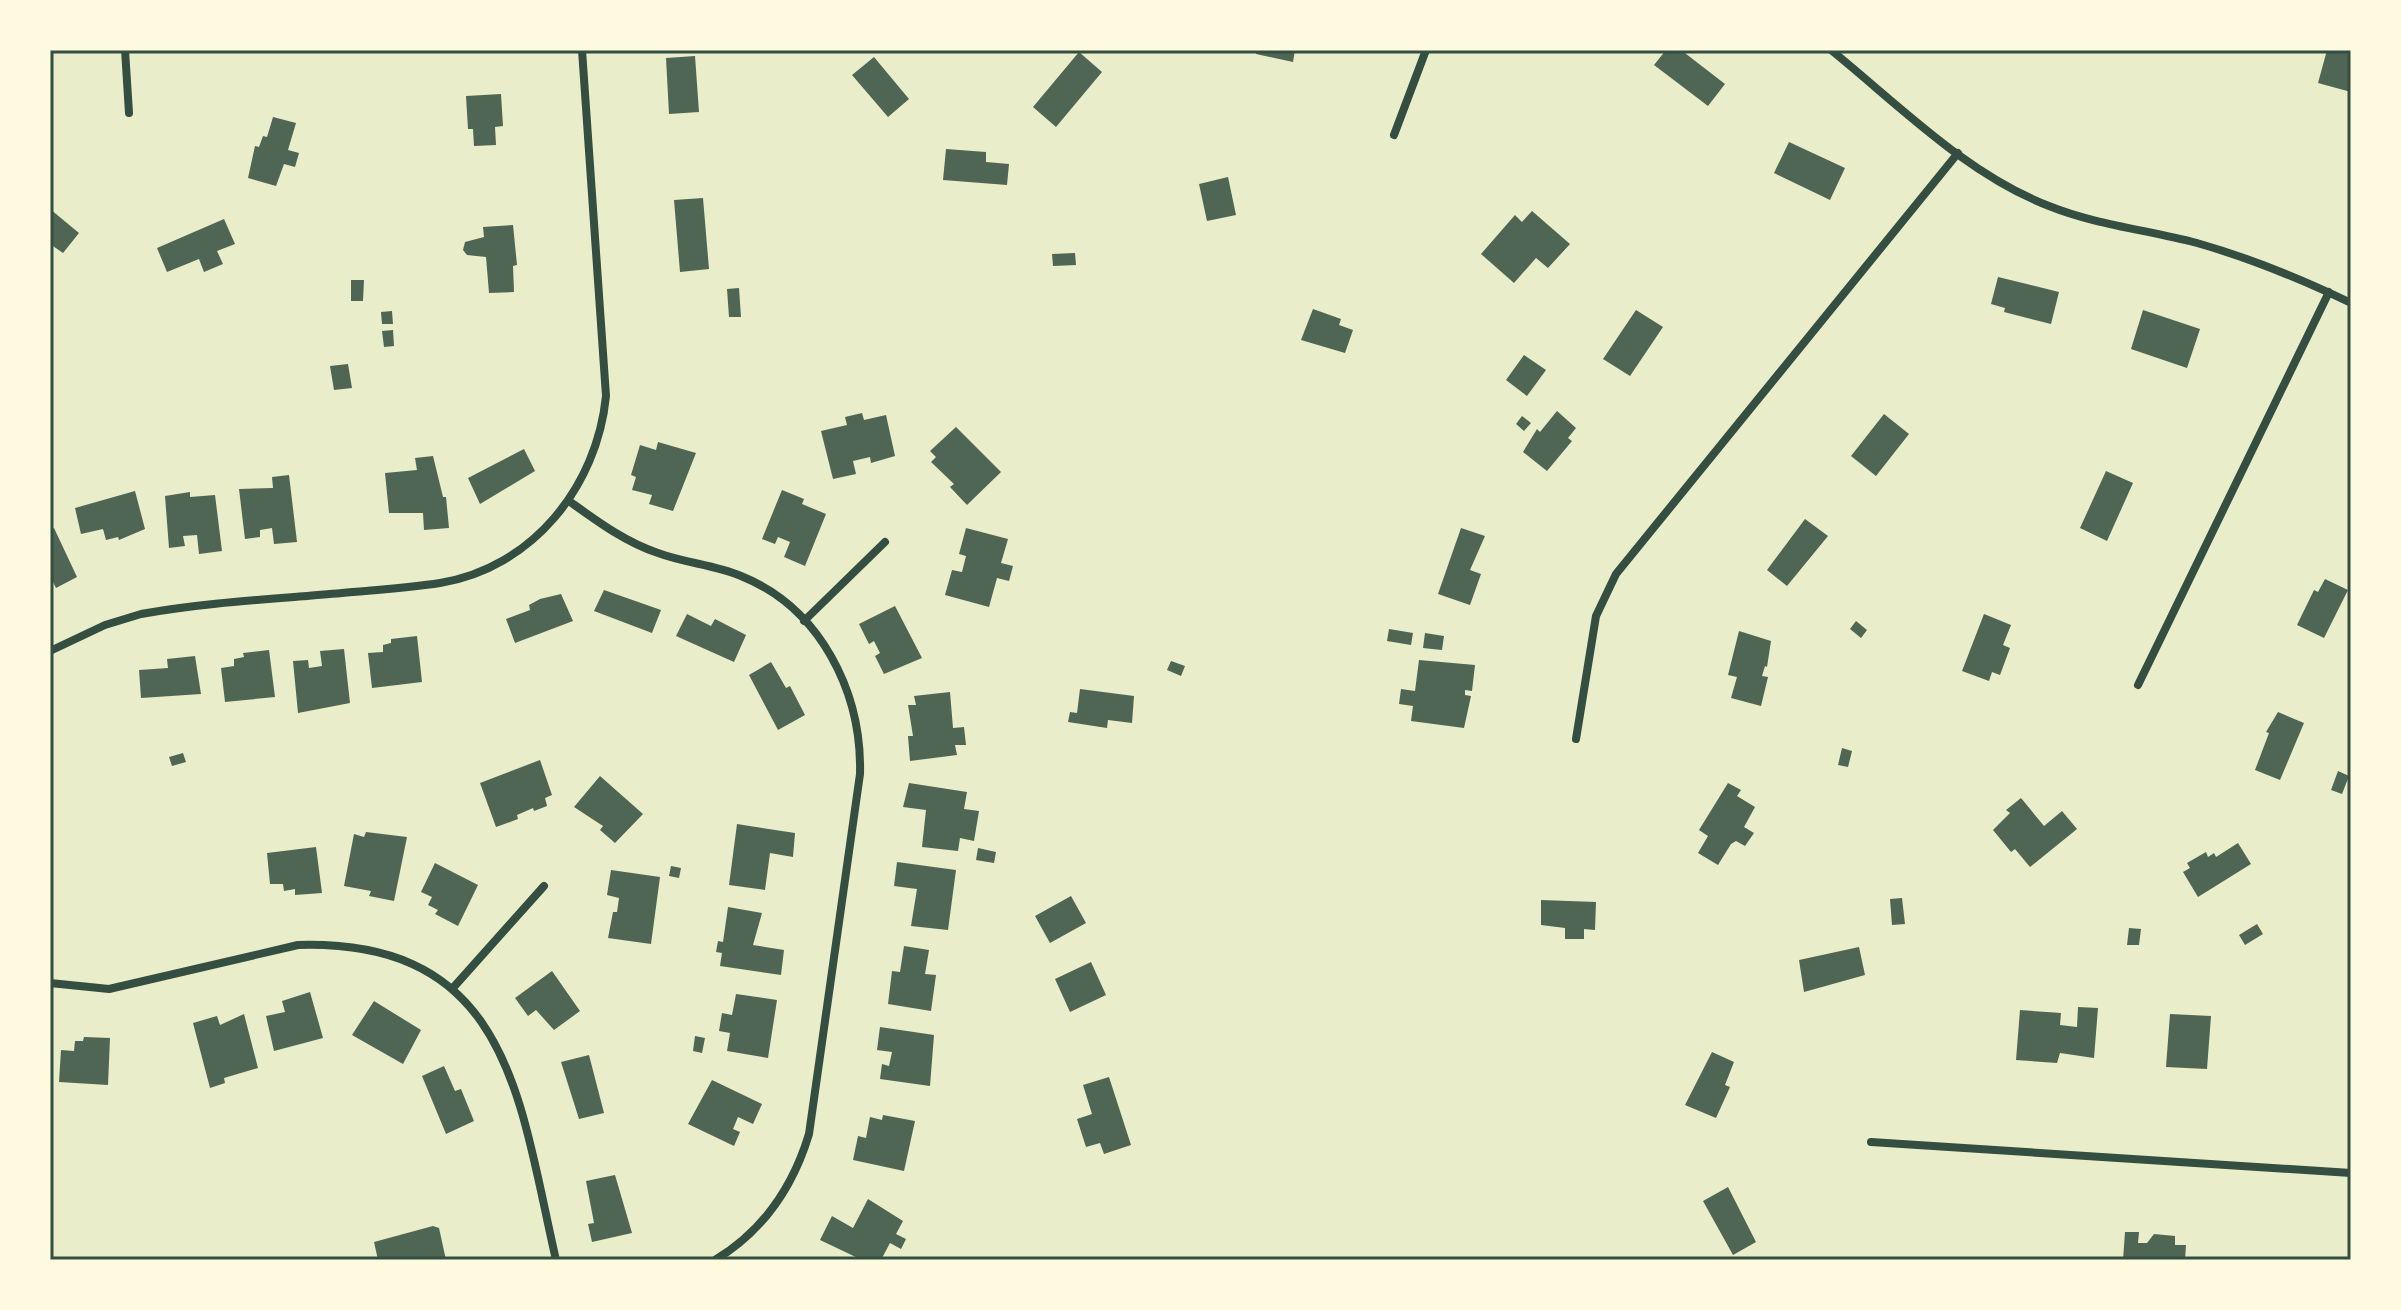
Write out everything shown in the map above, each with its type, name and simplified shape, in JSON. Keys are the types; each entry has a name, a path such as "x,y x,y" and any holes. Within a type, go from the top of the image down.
{"street":[{"path":"125,50 129,113"},
{"path":"50,651 105,625 141,614 459,578 497,565 547,527 569,501 597,444 606,396 582,50"},
{"path":"1394,135 1426,50"},
{"path":"1831,50 1958,153 2028,197 2060,211 2231,253 2351,303"},
{"path":"1576,739 1596,616 1616,574 1958,153"},
{"path":"2138,685 2329,292"},
{"path":"569,501 637,545 744,577 804,621 840,669 857,715 861,744 860,774 809,1134 792,1180 760,1223 715,1260"},
{"path":"804,621 885,542"},
{"path":"452,989 544,886"},
{"path":"50,983 109,989 271,949 327,944 377,951 402,961 452,989 490,1032 513,1079 556,1260"},
{"path":"1871,1142 2351,1173"}],"building":[{"path":"1257,50 1295,50 1293,62 1256,54"},
{"path":"1666,50 1681,50 1725,84 1708,106 1654,65"},
{"path":"2327,50 2351,50 2351,92 2318,83"},
{"path":"1079,52 1102,72 1056,127 1033,107"},
{"path":"695,56 699,112 669,114 666,58"},
{"path":"874,57 909,99 888,117 852,75"},
{"path":"501,94 503,126 495,127 496,145 474,146 473,129 468,129 466,96"},
{"path":"273,117 296,123 288,150 299,153 295,167 284,164 276,186 248,178 255,146 259,147 263,136 267,137"},
{"path":"1789,142 1845,168 1830,200 1774,173"},
{"path":"946,149 986,152 986,162 1009,164 1007,185 943,180"},
{"path":"1228,177 1236,215 1207,221 1199,184"},
{"path":"703,198 709,269 680,272 674,200"},
{"path":"50,209 79,233 63,253 50,244"},
{"path":"1532,211 1570,244 1548,268 1536,258 1514,283 1481,254 1515,215 1522,222"},
{"path":"224,219 235,244 217,251 223,264 204,272 199,259 167,272 157,248"},
{"path":"513,225 517,265 513,266 514,292 489,293 486,257 467,255 463,250 465,242 484,237 483,227"},
{"path":"1075,253 1076,265 1053,266 1052,254"},
{"path":"1998,277 2059,292 2051,324 2004,312 2005,308 1991,304"},
{"path":"351,280 364,280 363,301 351,301"},
{"path":"739,288 741,317 729,317 727,289"},
{"path":"1313,309 1341,319 1339,325 1353,330 1345,353 1301,340"},
{"path":"1636,310 1663,327 1630,376 1603,359"},
{"path":"2143,310 2200,329 2187,368 2131,349"},
{"path":"392,311 393,324 382,324 381,312"},
{"path":"393,330 394,346 384,347 382,331"},
{"path":"1524,355 1546,370 1527,396 1506,380"},
{"path":"348,364 352,388 334,390 330,366"},
{"path":"1557,411 1576,428 1568,438 1572,441 1547,471 1523,452 1537,429 1540,432"},
{"path":"862,413 864,420 886,415 895,456 871,463 870,457 853,461 856,474 833,479 821,431 847,425 845,417"},
{"path":"1884,414 1909,434 1876,476 1851,456"},
{"path":"1522,416 1531,423 1524,431 1516,424"},
{"path":"956,427 1001,472 967,505 950,487 954,484 931,462 936,457 930,451"},
{"path":"658,442 696,453 673,511 649,504 652,495 632,490 636,477 631,475 640,445 656,450"},
{"path":"524,449 535,471 480,504 468,478"},
{"path":"433,456 443,497 446,497 449,528 424,530 423,513 389,513 385,473 417,470 415,458"},
{"path":"2106,471 2133,483 2107,541 2080,528"},
{"path":"289,475 297,542 274,544 272,528 260,530 260,537 245,539 239,489 273,488 272,477"},
{"path":"782,490 804,499 802,504 826,514 805,566 784,557 790,542 778,537 775,544 762,539"},
{"path":"135,491 145,529 119,540 118,537 106,540 103,529 81,534 75,508"},
{"path":"190,492 190,497 215,495 222,551 199,554 197,535 183,536 185,546 169,548 165,496"},
{"path":"1805,519 1828,536 1787,586 1767,570"},
{"path":"54,528 77,577 56,588 50,576 50,530"},
{"path":"966,528 1008,539 1001,563 1013,566 1009,581 997,578 989,607 945,595 952,570 962,572 966,556 959,554"},
{"path":"1461,528 1485,536 1470,570 1481,574 1470,605 1438,594"},
{"path":"2325,579 2348,590 2324,638 2297,625 2314,590 2318,592"},
{"path":"604,590 661,610 652,633 594,611"},
{"path":"561,594 573,621 515,643 506,619 530,610 529,605 540,599"},
{"path":"895,606 922,658 884,674 875,656 880,653 874,641 869,644 859,624"},
{"path":"687,614 711,626 715,619 746,635 734,662 676,636"},
{"path":"1984,614 2011,625 2003,645 2010,648 2000,675 1992,672 1989,681 1962,671"},
{"path":"1856,621 1867,630 1861,638 1850,629"},
{"path":"1389,629 1413,633 1411,645 1387,641"},
{"path":"1739,631 1771,641 1767,667 1762,676 1768,677 1761,706 1731,698 1737,677 1728,675"},
{"path":"1425,633 1444,636 1442,650 1423,648"},
{"path":"417,636 422,682 372,688 368,653 383,652 383,645 391,643 391,639"},
{"path":"344,649 350,703 298,713 293,661 308,660 309,668 322,666 320,651"},
{"path":"269,650 275,697 225,702 221,668 234,666 234,659 244,657 243,653"},
{"path":"195,656 201,694 141,698 139,670 168,668 167,659"},
{"path":"1419,660 1475,665 1472,691 1465,690 1465,695 1471,696 1464,728 1411,721 1413,706 1399,704 1401,689 1415,691"},
{"path":"1171,661 1185,666 1181,676 1167,670"},
{"path":"771,662 786,688 790,686 805,715 778,730 749,675"},
{"path":"1080,689 1134,696 1132,723 1108,720 1107,728 1068,722 1070,712 1077,713"},
{"path":"950,692 953,728 964,727 966,745 955,745 957,755 910,761 908,736 913,736 908,705 916,705 914,696"},
{"path":"2278,712 2304,723 2280,780 2255,770 2269,733 2266,732"},
{"path":"1842,748 1852,751 1848,767 1838,765"},
{"path":"183,753 186,762 172,766 169,757"},
{"path":"540,760 552,795 545,798 547,806 534,811 533,808 517,815 518,819 496,827 480,783"},
{"path":"2338,771 2349,776 2342,794 2331,790"},
{"path":"600,776 643,814 615,843 600,830 603,826 574,807"},
{"path":"909,783 967,792 964,809 979,811 974,841 960,838 958,851 922,847 926,810 903,807"},
{"path":"1728,783 1741,790 1737,796 1755,807 1744,827 1754,833 1745,846 1736,841 1731,844 1718,865 1698,853 1708,836 1699,830"},
{"path":"2021,798 2044,826 2062,811 2077,829 2030,867 2015,849 2011,852 1993,830 2010,813 2006,810"},
{"path":"737,824 795,833 793,857 770,853 765,890 729,885"},
{"path":"366,832 407,837 394,901 369,896 371,891 344,886 354,834 364,837"},
{"path":"2238,843 2251,864 2198,897 2183,872 2190,868 2187,863 2206,852 2208,857 2214,853 2216,857"},
{"path":"316,847 322,893 295,895 295,889 284,891 283,884 270,884 267,853"},
{"path":"978,848 996,852 994,863 976,860"},
{"path":"897,862 956,870 948,930 911,926 917,889 894,886"},
{"path":"435,863 478,885 458,926 435,914 438,910 428,905 432,897 421,892"},
{"path":"671,866 681,868 679,878 669,876"},
{"path":"611,870 660,877 651,944 608,938 619,898 607,895"},
{"path":"1071,896 1086,923 1050,943 1035,916"},
{"path":"1902,898 1905,924 1892,925 1890,899"},
{"path":"1541,900 1596,902 1595,930 1584,929 1584,939 1565,939 1565,928 1541,925"},
{"path":"728,907 762,913 753,945 784,950 781,975 720,966 722,953 716,952 718,941 723,942"},
{"path":"2257,924 2263,934 2245,945 2239,935"},
{"path":"2129,928 2141,929 2139,945 2127,945"},
{"path":"904,946 929,950 925,974 936,975 931,1011 888,1004 892,971 900,972"},
{"path":"1859,947 1865,975 1804,992 1799,960"},
{"path":"1091,962 1106,995 1070,1012 1055,979"},
{"path":"552,971 580,1011 554,1030 536,1010 528,1016 515,998"},
{"path":"310,992 323,1038 274,1051 266,1016 285,1012 282,1001"},
{"path":"736,994 777,1000 768,1058 727,1051 730,1033 719,1031 722,1013 732,1015"},
{"path":"374,1001 421,1030 403,1064 352,1035"},
{"path":"2078,1007 2098,1008 2094,1058 2060,1053 2057,1063 2016,1060 2020,1010 2061,1013 2060,1025 2077,1027"},
{"path":"244,1014 258,1068 224,1078 225,1083 210,1088 193,1023 217,1016 220,1025"},
{"path":"2170,1014 2211,1016 2207,1069 2166,1067"},
{"path":"880,1027 934,1035 930,1086 880,1079 882,1064 889,1066 892,1052 877,1050"},
{"path":"695,1036 705,1038 702,1053 693,1051"},
{"path":"84,1037 110,1038 108,1085 59,1082 61,1050 74,1051 75,1041 83,1041"},
{"path":"1712,1052 1734,1062 1725,1085 1730,1087 1716,1118 1685,1105"},
{"path":"589,1055 604,1113 579,1119 561,1062"},
{"path":"444,1066 455,1091 461,1089 474,1121 446,1134 422,1076"},
{"path":"1109,1077 1131,1145 1104,1154 1100,1143 1086,1147 1077,1119 1092,1114 1083,1085"},
{"path":"712,1080 762,1104 753,1124 738,1117 733,1129 740,1132 734,1146 688,1124"},
{"path":"883,1115 915,1121 904,1171 853,1160 858,1136 866,1138 870,1117 882,1120"},
{"path":"615,1175 632,1233 592,1242 588,1224 594,1223 586,1181"},
{"path":"1728,1187 1756,1242 1733,1255 1703,1201"},
{"path":"868,1199 903,1221 896,1234 906,1239 901,1249 890,1243 881,1260 862,1260 820,1240 832,1216 853,1228"},
{"path":"433,1226 439,1228 446,1260 378,1260 374,1242"},
{"path":"2125,1232 2139,1232 2138,1243 2147,1243 2154,1234 2175,1236 2175,1245 2186,1245 2185,1260 2123,1260"}]}
